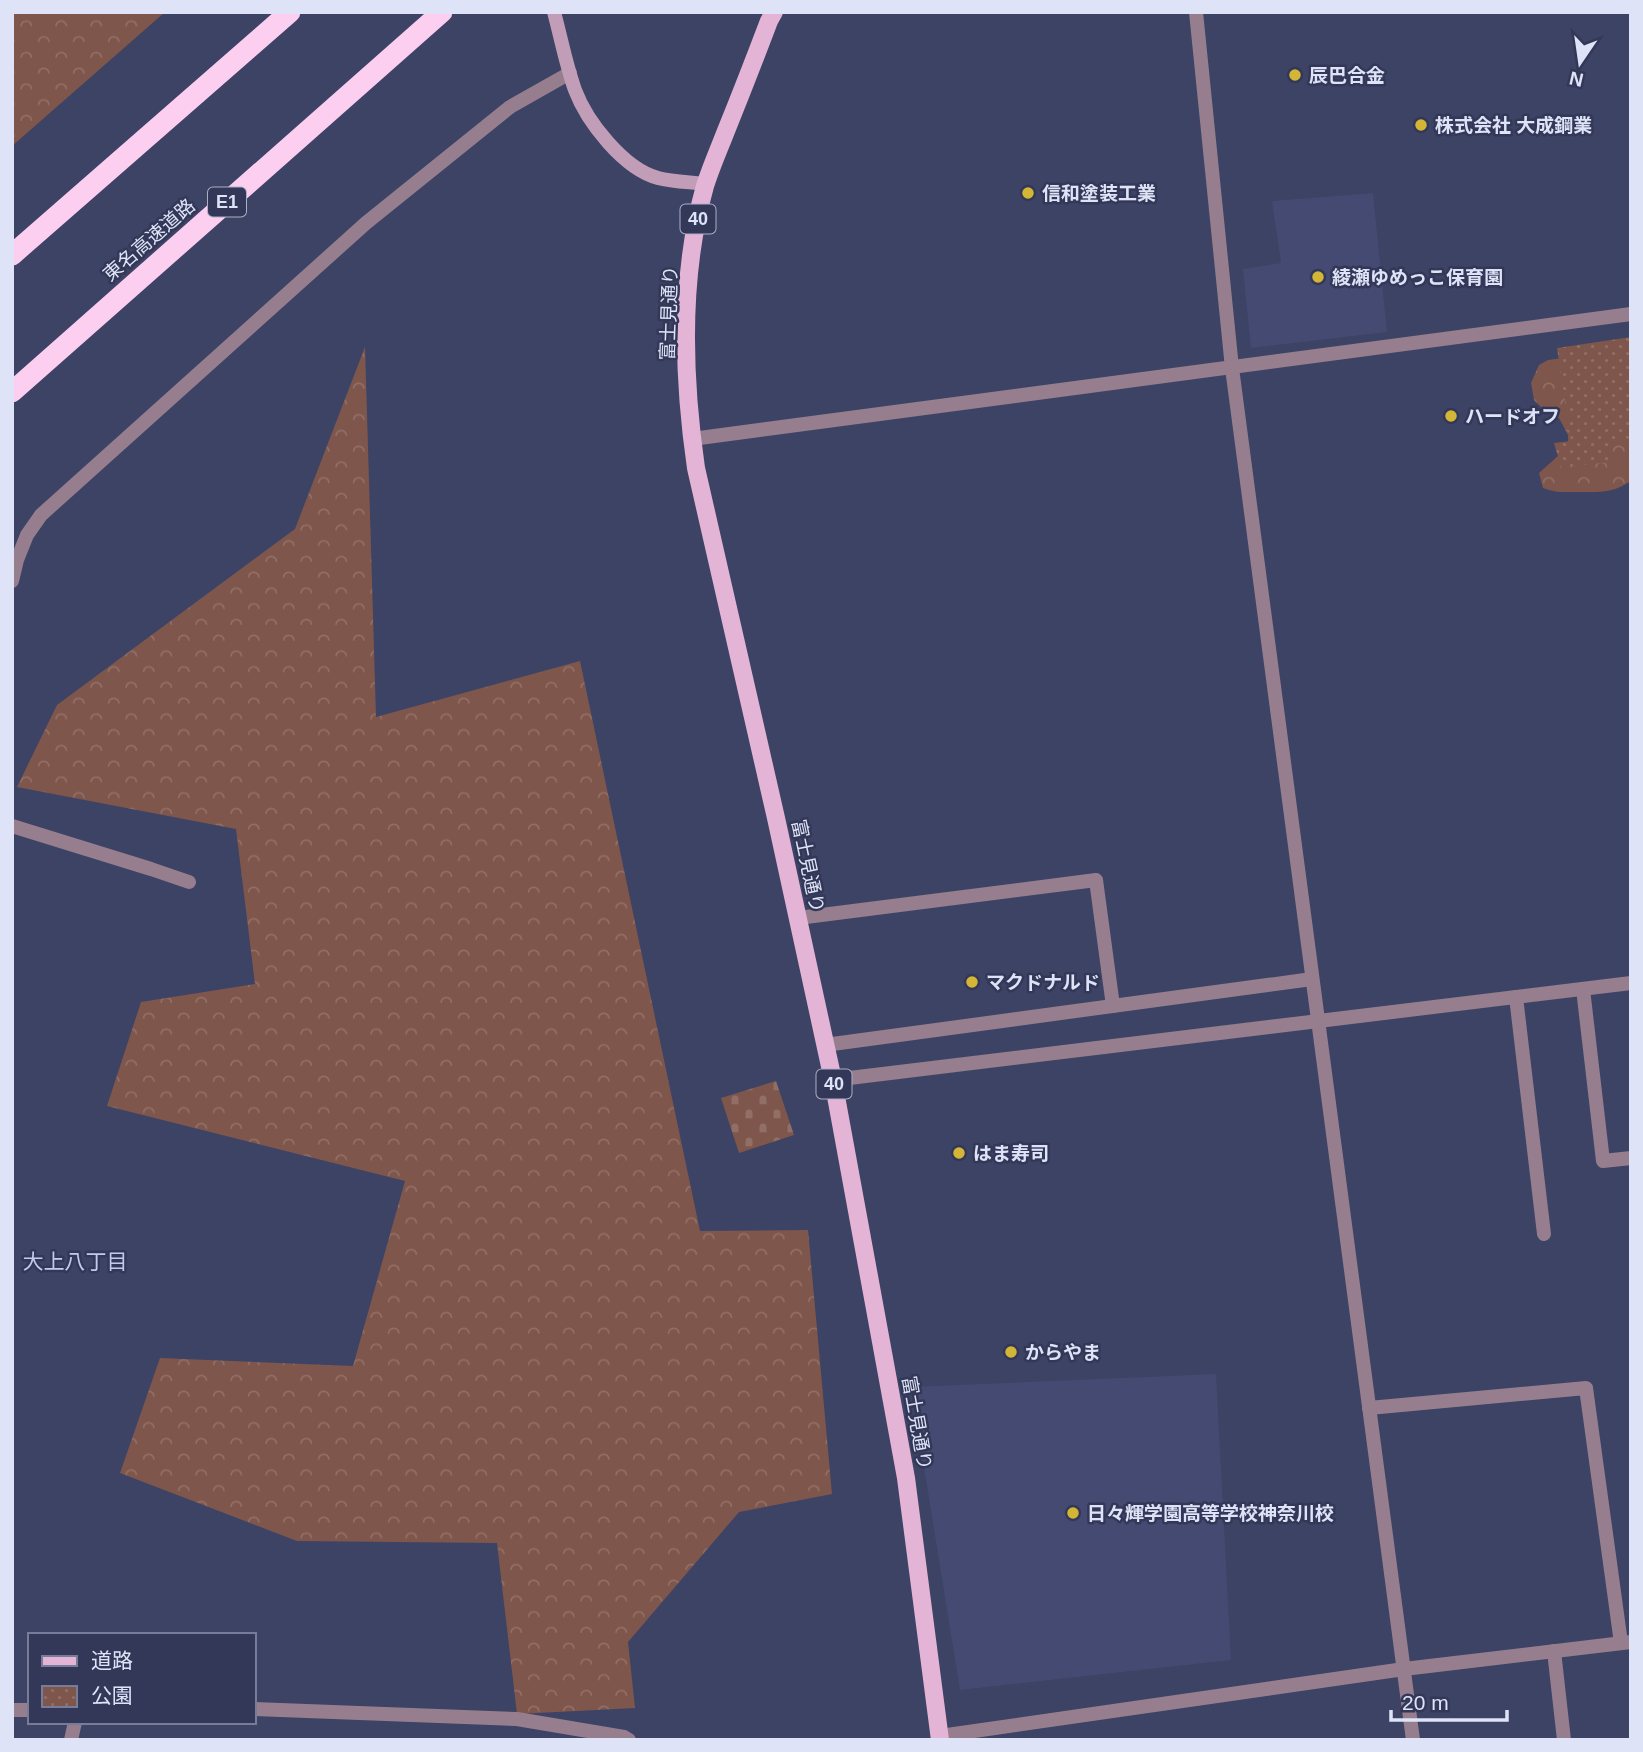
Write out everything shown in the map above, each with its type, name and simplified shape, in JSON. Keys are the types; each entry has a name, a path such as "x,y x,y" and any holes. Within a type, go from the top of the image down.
{"highway":[{"path":"12,256 290,12"},
{"name":"東名高速道路","path":"12,392 442,12"}],"main road":[{"name":"富士見通り","path":"774,12 706,184 698,216 687,304 687,371 692,439 696,468 833,1080 906,1478 940,1738"}],"street":[{"path":"554,12 575,92 591,121 622,156 639,169 657,178 706,184"},
{"path":"1196,12 1232,368 1413,1740"},
{"path":"12,581 27,535 41,515 366,223 510,107 569,68"},
{"path":"692,439 1631,314"},
{"path":"12,826 188,882"},
{"path":"798,918 1097,880 1113,1006"},
{"path":"825,1045 1312,979"},
{"path":"833,1080 1631,983"},
{"path":"1583,989 1603,1161 1631,1158"},
{"path":"1516,997 1544,1234"},
{"path":"940,1738 1404,1669 1626,1642 1586,1388 1369,1408"},
{"path":"1554,1651 1564,1740"},
{"path":"256,1709 517,1719 629,1740"}],"shaded area":[{"path":"1373,193 1387,332 1251,348 1243,269 1281,263 1272,201"},
{"path":"1216,1374 1231,1660 960,1690 911,1387"}],"green space":[{"path":"12,12 165,12 12,146"},
{"path":"1631,337 1631,438 1611,441 1612,462 1561,467 1554,443 1571,441 1557,348"},
{"path":"365,347 376,717 580,661 700,1231 808,1230 832,1494 739,1512 628,1642 635,1708 517,1714 497,1543 297,1541 120,1473 160,1358 353,1366 405,1181 107,1106 141,1002 255,984 236,829 17,787 57,705 295,529"},
{"path":"1617,351 1631,354 1631,481 1611,490 1598,492 1559,492 1543,488 1539,473 1568,447 1568,435 1559,418 1534,400 1531,383 1539,365 1548,360"},
{"path":"776,1081 794,1135 739,1153 721,1098"}],"place":[{"name":"辰巴合金","path":"1295,75"},
{"name":"株式会社 大成鋼業","path":"1421,125"},
{"name":"信和塗装工業","path":"1028,193"},
{"name":"綾瀬ゆめっこ保育園","path":"1318,277"},
{"name":"ハードオフ","path":"1451,416"},
{"name":"マクドナルド","path":"972,982"},
{"name":"はま寿司","path":"959,1153"},
{"name":"からやま","path":"1011,1352"},
{"name":"日々輝学園高等学校神奈川校","path":"1073,1513"}],"district":[{"name":"大上八丁目","path":"75,1261"}]}
